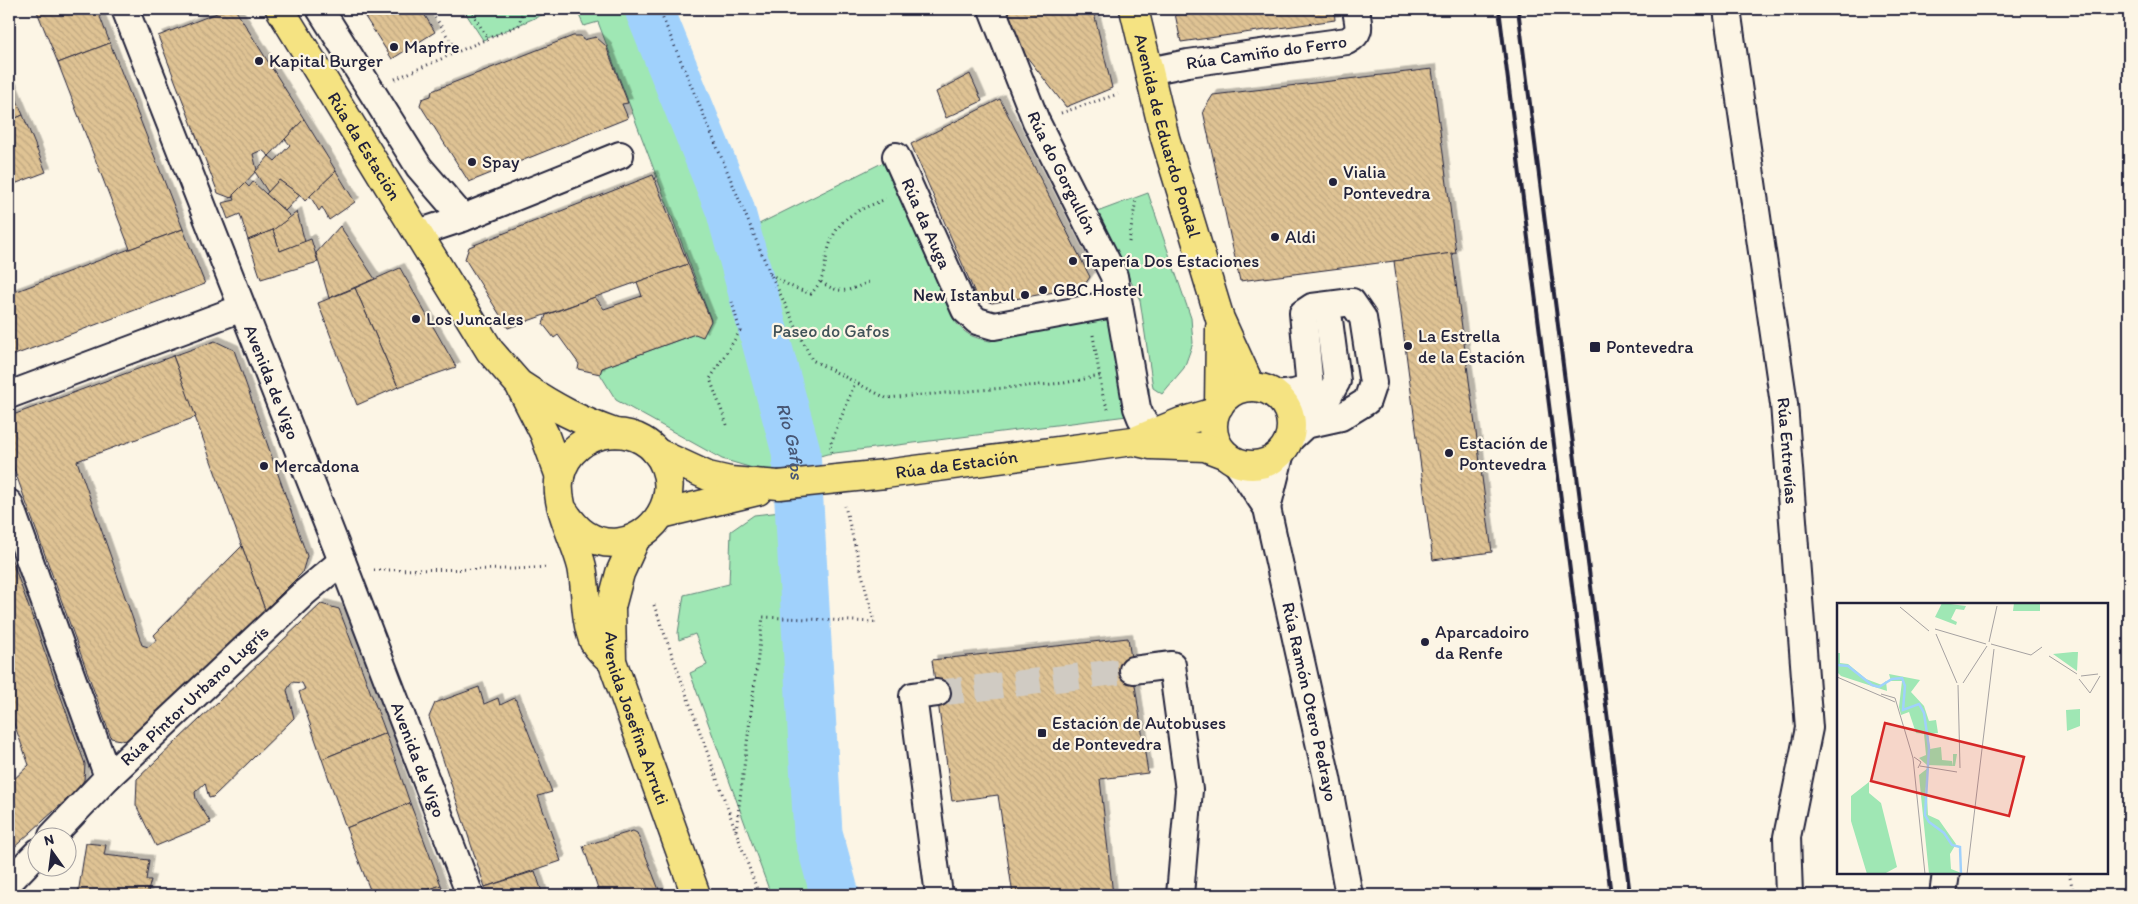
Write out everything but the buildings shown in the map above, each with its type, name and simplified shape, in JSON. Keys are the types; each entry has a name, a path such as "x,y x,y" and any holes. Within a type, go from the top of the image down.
{"main road":[{"name":"Rúa da Estación","path":"280,9 490,351 519,384 544,433 560,477"},
{"name":"Avenida de Eduardo Pondal","path":"1134,9 1173,165 1220,319 1271,397"},
{"name":"Avenida de Eduardo Pondal","path":"1217,409 1220,319"},
{"name":"Rúa da Estación","path":"519,384 555,408 580,421 615,432"},
{"path":"1238,390 1271,397 1291,420 1291,431 1284,446 1272,460 1260,464 1248,465 1231,458 1218,444 1214,432 1217,409 1227,396 1238,390"},
{"name":"Rúa da Estación","path":"1150,440 1217,409"},
{"path":"563,510 572,524 586,535 602,542 620,542 636,538 651,528 662,514 668,499 669,482 665,467 656,452 645,442 631,435 615,432 596,435 579,445 567,459 560,477 559,494 563,510 582,568 588,622 595,644 612,662"},
{"name":"Rúa da Estación","path":"662,514 779,485 885,474 1150,440 1205,447 1231,458"},
{"name":"Rúa da Estación","path":"656,452 708,476 730,481 779,485"},
{"name":"Avenida Josefina Arruti","path":"636,538 620,573 611,607 612,662 696,895"}],"street":[{"name":"Avenida de Vigo","path":"126,9 342,561 470,895"},
{"name":"Rúa da Estación","path":"320,9 419,167 463,218"},
{"name":"Rúa do Gorgullón","path":"992,9 1036,121 1114,276 1137,408 1150,440"},
{"name":"Rúa Camiño do Ferro","path":"1149,71 1188,63 1347,42 1355,36 1358,30 1356,9"},
{"name":"Rúa Entrevías","path":"1727,9 1784,404 1809,728 1787,837 1789,895"},
{"path":"418,233 463,218 620,155"},
{"name":"Rúa da Auga","path":"896,156 965,310 977,321 994,326 1118,303"},
{"path":"1271,397 1310,388 1303,313 1312,307 1352,302 1363,318 1373,383 1367,401 1341,417 1305,425 1284,446"},
{"path":"9,395 242,308"},
{"path":"1271,397 1326,400 1337,381 1337,318 1352,385 1341,417"},
{"name":"Rúa Ramón Otero Pedrayo","path":"1267,508 1284,446"},
{"name":"Rúa Ramón Otero Pedrayo","path":"1231,458 1267,508 1327,778 1349,895"},
{"path":"9,503 108,777"},
{"name":"Rúa Pintor Urbano Lugrís","path":"61,826 108,777 304,593 342,561"},
{"path":"1133,670 1172,665 1189,790 1180,895"},
{"path":"936,693 913,696 940,895"},
{"path":"9,882 28,862"},
{"path":"1943,895 1946,874"}],"path":[{"path":"430,9 458,53"},
{"path":"470,9 488,39"},
{"path":"371,90 519,25 523,9"},
{"path":"659,9 770,273 812,360 886,398 1064,383 1100,376"},
{"path":"1036,121 1118,94"},
{"path":"770,273 790,286 811,294 821,282 830,242 838,225 859,210 912,189"},
{"path":"1128,246 1136,199"},
{"path":"821,282 834,291 851,289 871,281"},
{"path":"727,425 710,379 740,331 732,302"},
{"path":"1088,308 1103,397"},
{"path":"832,454 830,445 855,383"},
{"path":"736,830 764,617 874,622 844,501"},
{"path":"342,561 372,570 548,568"},
{"path":"654,605 759,895"},
{"path":"2068,874 2074,895"}],"green space":[{"path":"463,9 556,9 483,40"},
{"name":"Paseo do Gafos","path":"576,9 672,9 661,14 751,228 896,156 954,320 962,329 973,337 990,341 1109,318 1137,388 1149,388 1149,397 1145,407 1135,415 827,454 766,472 722,459 616,400 600,374 602,368 695,334 711,320 598,22 584,26"},
{"path":"1148,193 1191,318 1193,343 1184,368 1162,394 1153,388 1140,300 1097,212"},
{"path":"790,511 807,818 827,895 771,895 690,673 707,665 695,634 679,640 678,633 684,595 729,584 731,531 754,515"}],"waterway":[{"name":"Río Gafos","path":"649,9 730,209 796,451 818,833 835,895"}],"tunnel":[{"path":"937,693 1133,670"}],"railway":[{"path":"1499,9 1611,895"},
{"path":"1518,9 1630,895"}],"place":[{"name":"Mapfre","path":"394,47"},
{"name":"Kapital Burger","path":"259,61"},
{"name":"Spay","path":"472,162"},
{"name":"Vialia Pontevedra","path":"1333,182"},
{"name":"Aldi","path":"1275,237"},
{"name":"Tapería Dos Estaciones","path":"1073,261"},
{"name":"GBC Hostel","path":"1043,290"},
{"name":"New Istanbul","path":"1025,295"},
{"name":"Los Juncales","path":"416,319"},
{"name":"La Estrella de la Estación","path":"1408,346"},
{"name":"Pontevedra","path":"1595,347"},
{"name":"Estación de Pontevedra","path":"1449,453"},
{"name":"Mercadona","path":"264,466"},
{"name":"Aparcadoiro da Renfe","path":"1425,642"},
{"name":"Estación de Autobuses de Pontevedra","path":"1042,733"}]}
